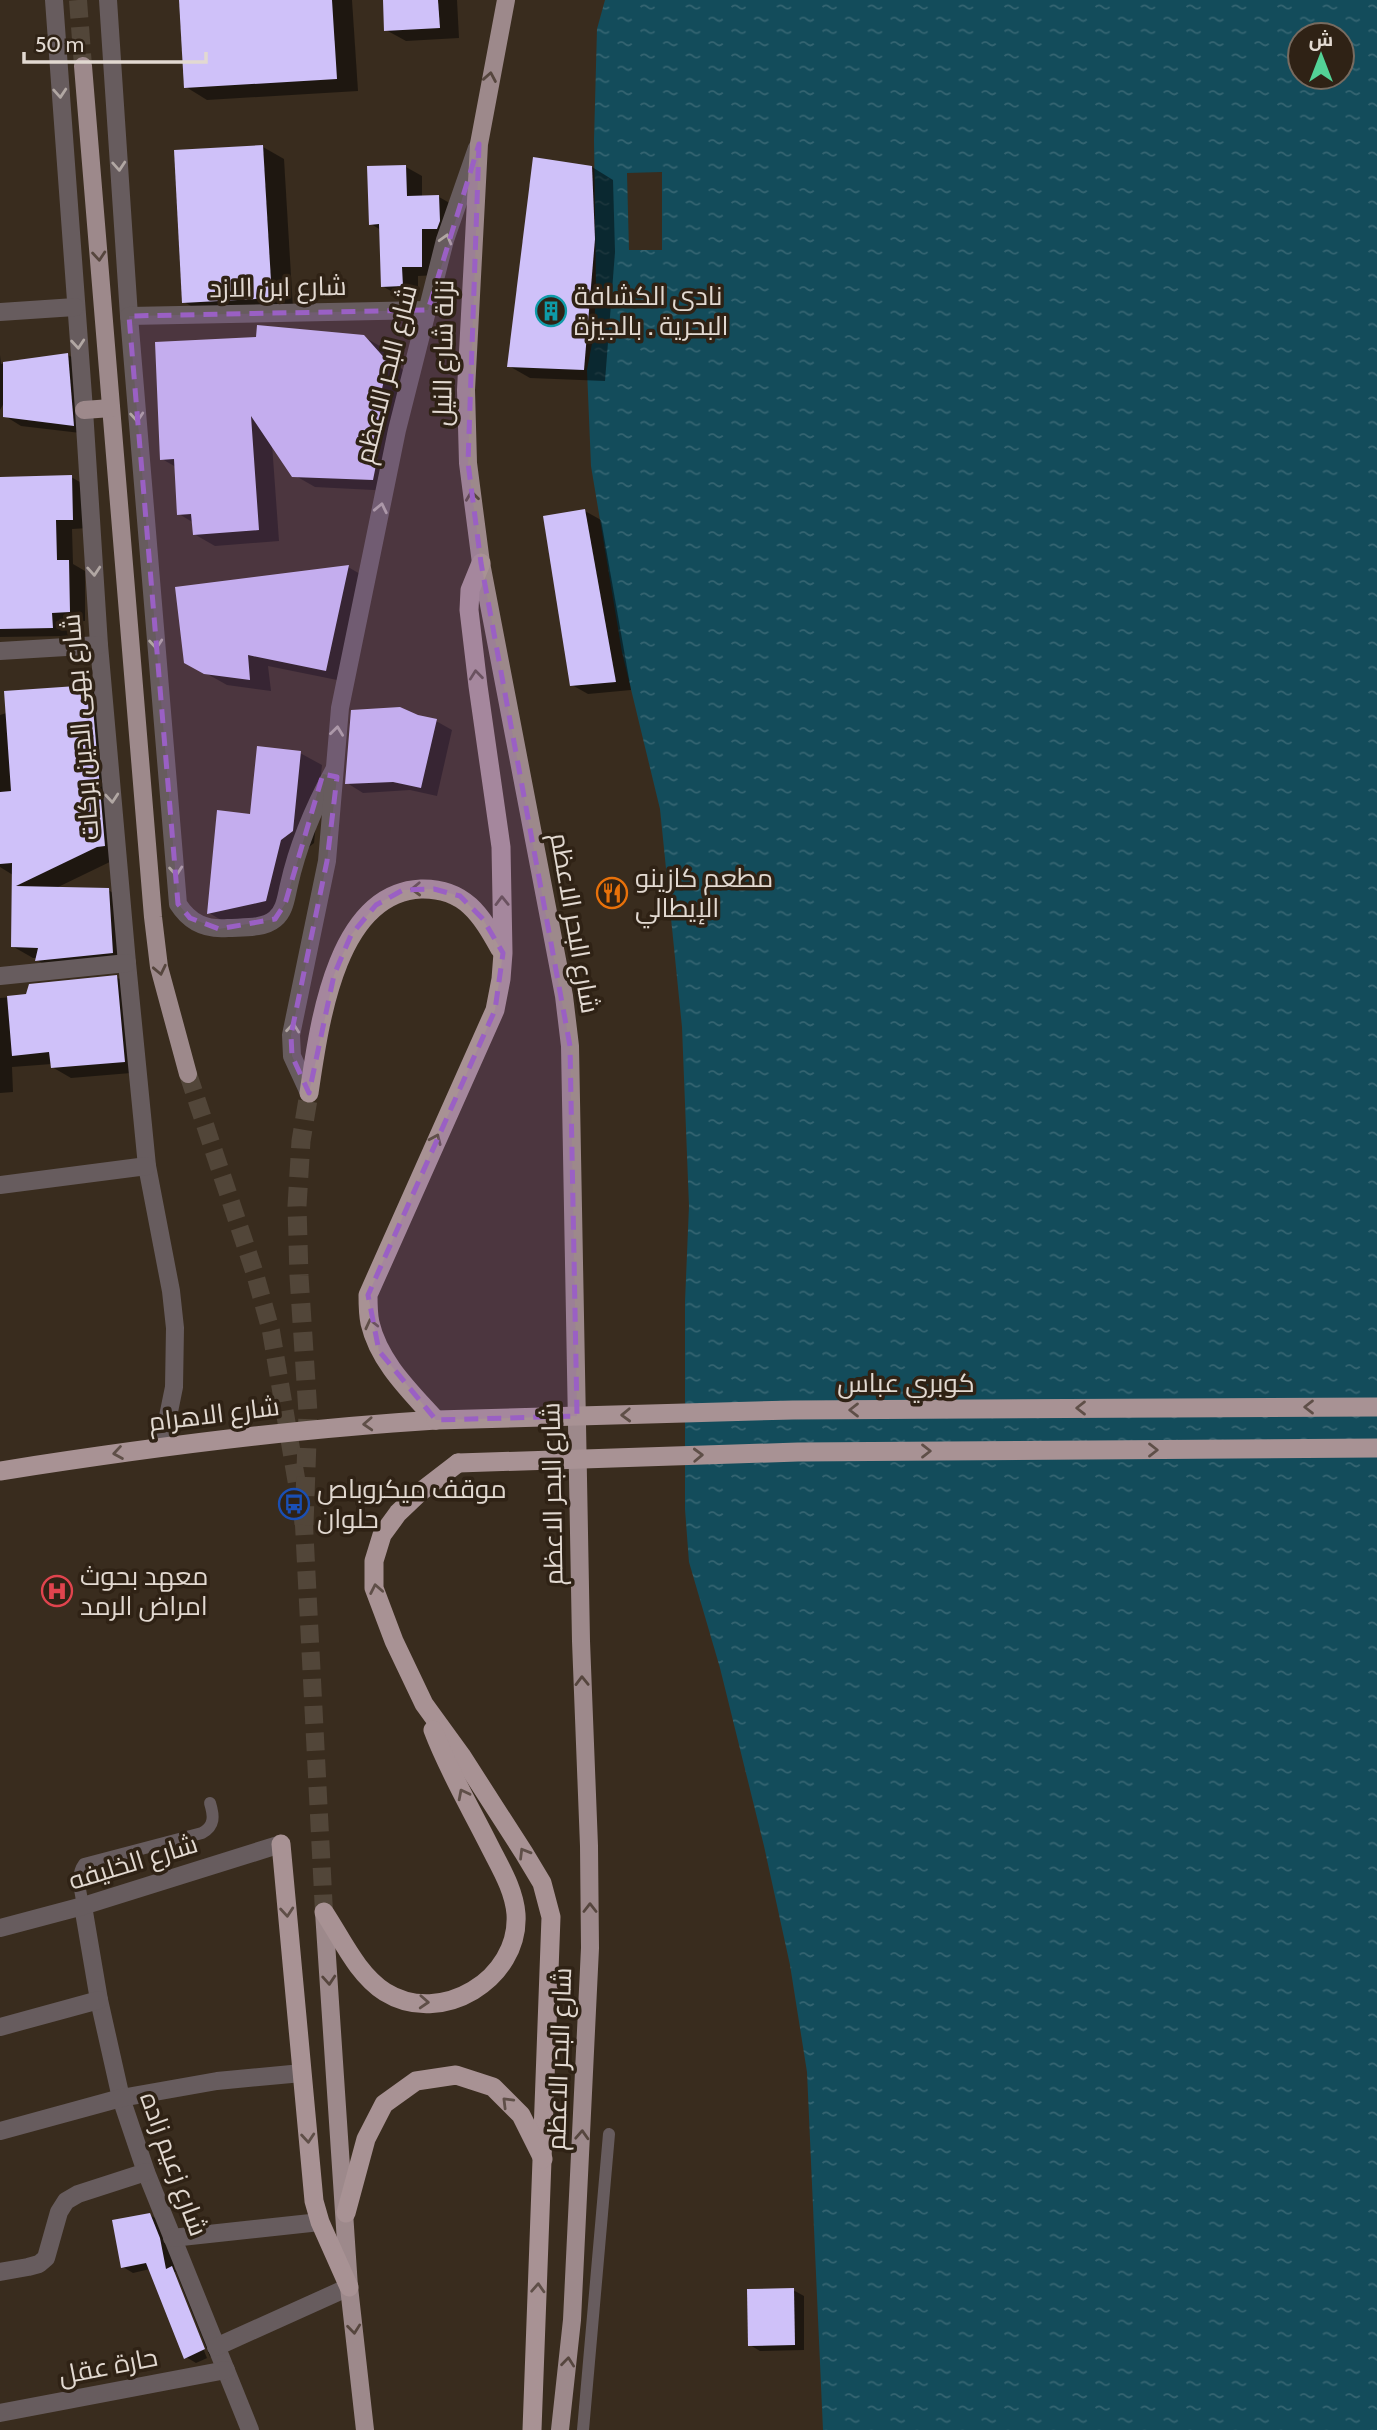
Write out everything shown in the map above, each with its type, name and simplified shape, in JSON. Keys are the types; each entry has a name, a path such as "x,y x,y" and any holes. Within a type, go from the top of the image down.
{"highway":[{"path":"436,1420 398,1378 379,1351 369,1322 368,1295 495,1010 502,979 501,846 469,610 470,590 481,563"},
{"path":"309,1093 318,1035 334,975 351,935 376,905 403,890 435,889 460,896 483,919 503,953"},
{"name":"كوبري عباس","path":"436,1420 793,1410 1377,1406"},
{"name":"شارع الاهرام","path":"0,1471 162,1446 336,1426 436,1420"},
{"path":"324,1912 363,1972 386,1992 415,2003 445,2003 474,1992 498,1972 512,1945 516,1914 510,1884 452,1772 394,1641 374,1588 374,1561 382,1535 398,1513 419,1493 458,1463 799,1452 1377,1448"},
{"path":"424,1704 461,1755 542,1883 551,1917 532,2430"},
{"path":"281,1844 314,2201 320,2222 349,2287"},
{"path":"346,2213 366,2138 384,2104 416,2081 456,2075 493,2087 520,2115 543,2160"}],"main road":[{"name":"شارع البحر الاعظم","path":"479,144 506,0"},
{"path":"83,66 153,917 159,967 188,1074"},
{"name":"نزلة شارع النيل","path":"479,144 466,390 468,463 481,563"},
{"path":"84,410 111,408"},
{"name":"شارع البحر الاعظم","path":"481,563 564,996 570,1046 581,1641 590,1935 585,2087 572,2320 560,2430"},
{"path":"324,1912 349,2287 365,2430"}],"street":[{"name":"شارع بهى الدين بركات","path":"54,0 99,645 127,963 147,1166 171,1291 175,1328 174,1387 162,1446"},
{"path":"108,0 129,316 178,904 190,918 208,928 219,929 257,926 275,919 285,904 303,835 334,770"},
{"name":"شارع البحر الاعظم","path":"309,1093 292,1056 291,1035 327,861 340,708 397,430 445,240 479,144"},
{"path":"0,313 75,307"},
{"name":"شارع ابن الازد","path":"129,316 428,310"},
{"path":"0,651 99,645"},
{"path":"0,976 127,963"},
{"path":"0,1185 147,1166"},
{"name":"شارع الخليفه","path":"0,1928 83,1906 281,1844"},
{"name":"شارع زعيم زاده","path":"83,1906 99,2000 121,2098 146,2172 250,2430"},
{"path":"0,2027 99,2000"},
{"path":"0,2131 121,2098 217,2081 302,2073"},
{"path":"0,2272 39,2264 46,2258 58,2212 66,2201 78,2194 146,2172"},
{"path":"172,2238 320,2222"},
{"path":"216,2347 349,2287"},
{"name":"حارة عقل","path":"0,2413 226,2370"}],"lane":[{"path":"83,1906 79,1878 84,1864 202,1833 213,1823 210,1803"},
{"path":"583,2430 609,2134"}],"highlighted area":[{"path":"479,144 468,463 481,563 570,1046 577,1416 436,1420 379,1351 368,1295 495,1010 503,953 483,919 460,896 434,889 403,890 376,905 351,935 334,975 309,1093 292,1056 291,1035 327,861 337,777 323,774 285,904 275,919 219,929 190,918 178,904 129,316 428,310"}],"water":[{"path":"605,0 1377,0 1377,2430 823,2430 807,2072 790,1965 764,1846 720,1668 689,1562 685,1509 685,1302 689,1206 682,1027 660,809 622,652 591,466 587,370 594,333 596,287 594,140 597,29"}],"pier":[{"name":"نادى الكشافة البحرية . بالجيزة","path":"662,172 662,250 629,250 627,173"}],"building":[{"path":"179,0 332,0 337,79 184,88"},
{"path":"383,0 438,0 440,28 384,31"},
{"path":"263,145 272,298 182,303 174,150"},
{"name":"نادى الكشافة البحرية . بالجيزة","path":"533,157 592,166 595,239 584,370 507,367"},
{"path":"406,165 407,196 439,195 440,221 437,229 422,229 422,267 402,267 403,286 381,287 379,224 369,225 367,166"},
{"path":"257,325 364,335 388,362 380,398 389,400 373,480 292,477 251,416 259,530 193,535 191,514 177,515 174,459 160,460 155,342 256,337"},
{"path":"68,353 74,426 3,417 3,362"},
{"path":"72,475 73,520 56,520 57,560 69,560 70,612 52,613 53,628 0,629 0,477"},
{"path":"585,509 616,682 570,686 543,516"},
{"path":"349,565 326,671 248,655 250,680 204,674 184,663 175,587"},
{"path":"91,685 105,846 97,847 16,886 109,888 113,953 35,961 38,948 11,947 12,863 0,864 0,792 11,791 4,691"},
{"path":"400,707 437,719 421,788 393,782 345,784 351,710"},
{"path":"257,746 301,751 293,831 281,840 266,901 207,914 217,810 250,814"},
{"path":"117,975 125,1062 51,1068 49,1052 12,1056 7,996 26,994 29,984"},
{"path":"150,2213 160,2238 166,2269 172,2266 205,2349 184,2359 146,2263 121,2268 112,2220"},
{"path":"794,2288 795,2345 748,2346 747,2289"}],"tunnel":[{"path":"78,0 83,66"},
{"path":"188,1074 255,1274 271,1331 304,1525 324,1912"},
{"path":"304,1525 308,1413 297,1206 301,1141 309,1093"}],"place":[{"name":"نادى الكشافة البحرية . بالجيزة","path":"551,311"},
{"name":"مطعم كازينو الإيطالي","path":"612,893"},
{"name":"موقف ميكروباص حلوان","path":"294,1504"},
{"name":"معهد بحوث امراض الرمد","path":"57,1591"}]}
